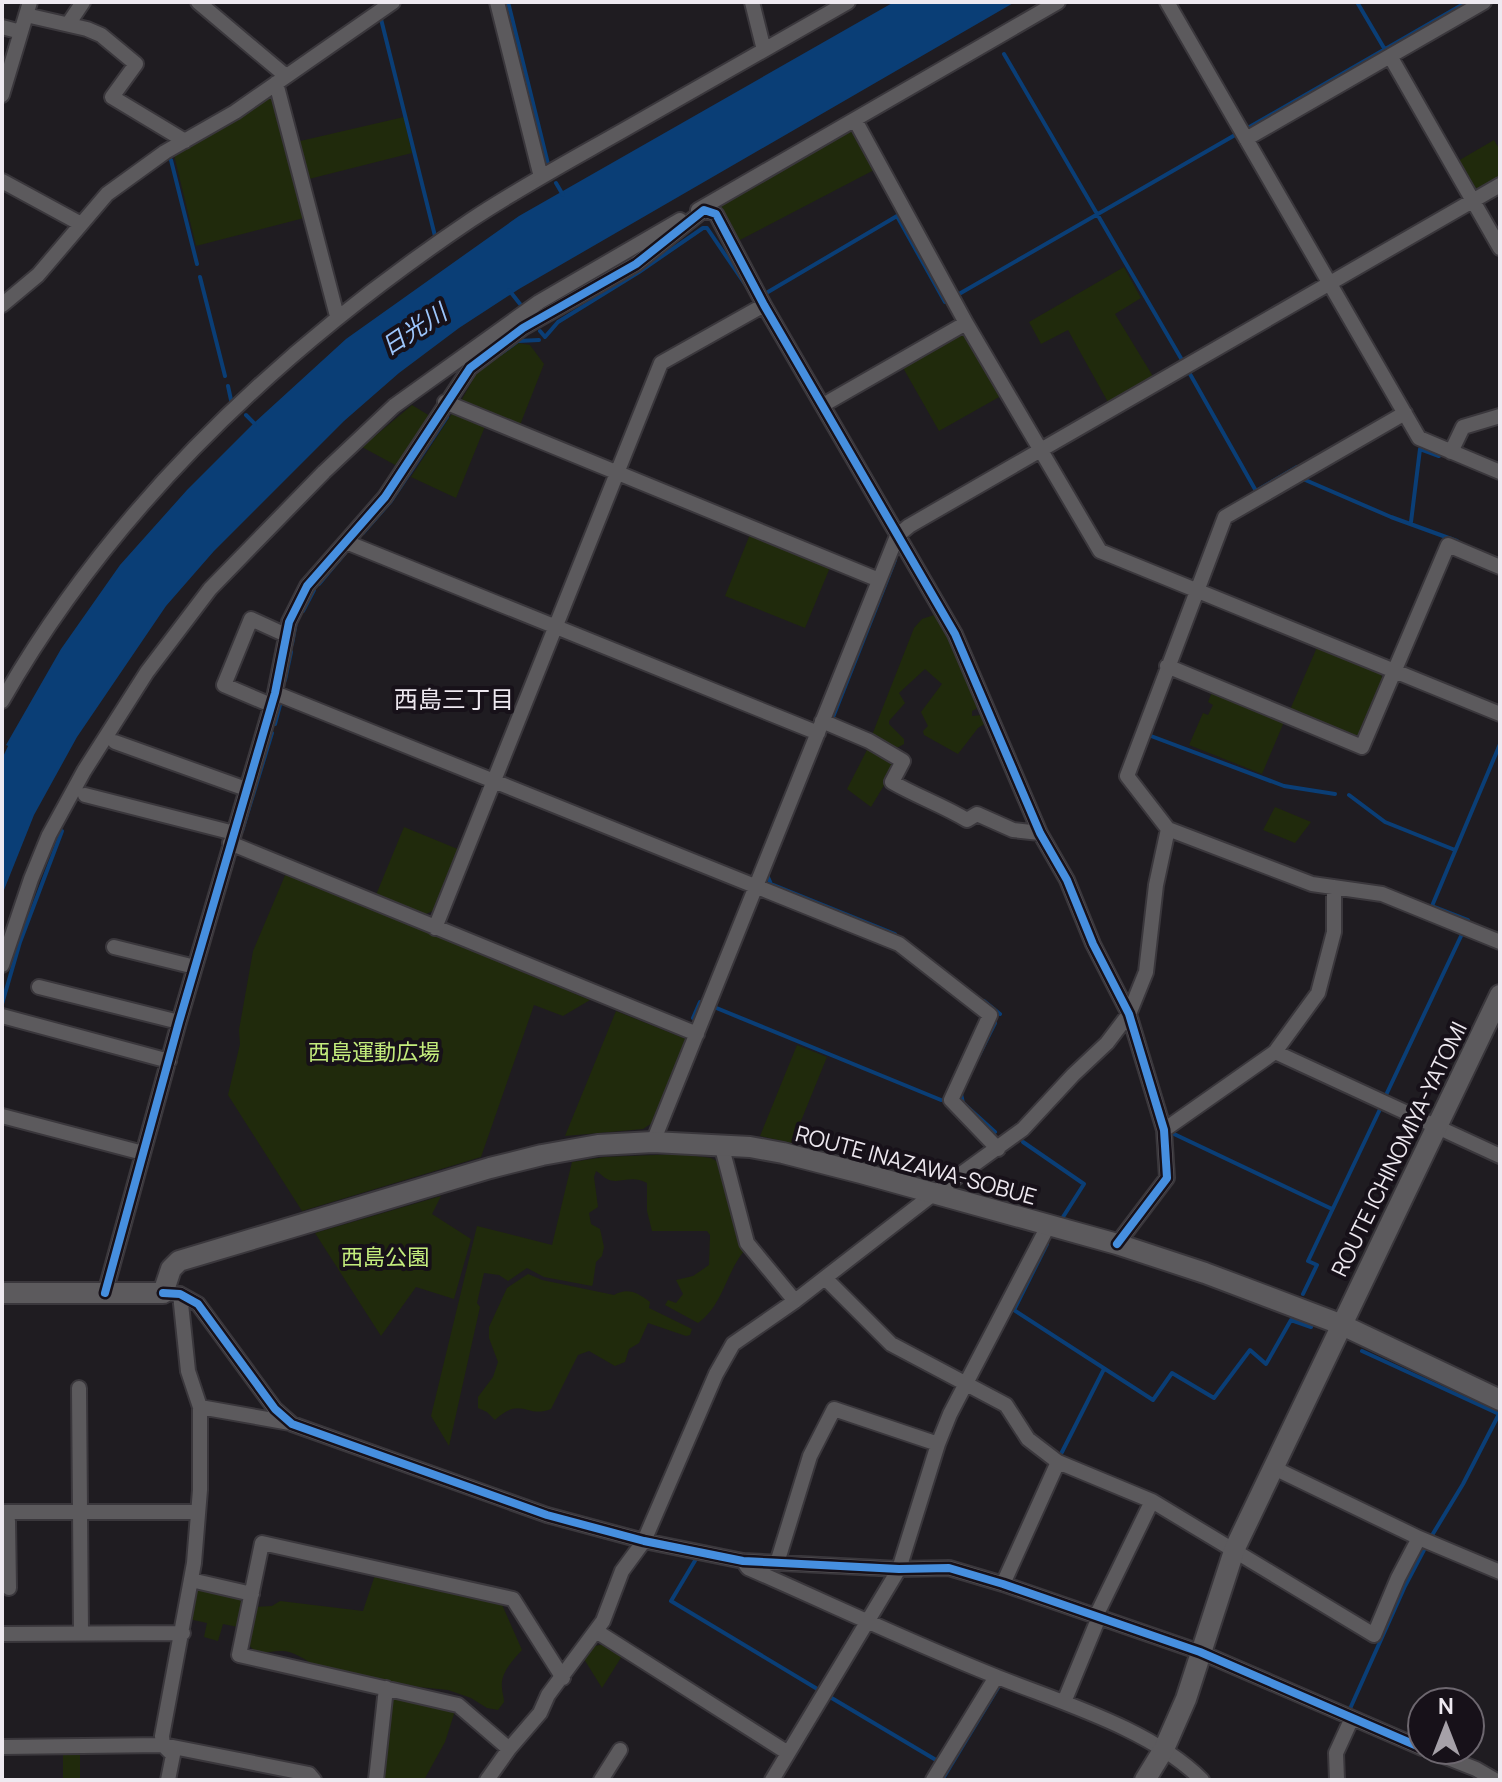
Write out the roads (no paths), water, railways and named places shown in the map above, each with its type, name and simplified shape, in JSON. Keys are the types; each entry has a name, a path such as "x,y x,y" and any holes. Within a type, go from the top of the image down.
{"main road":[{"name":"ROUTE ICHINOMIYA-YATOMI","path":"1340,1324 1500,995"},
{"name":"ROUTE INAZAWA-SOBUE","path":"172,1293 171,1269 179,1261 490,1168 598,1145 653,1142 721,1144 783,1153 1117,1244 1219,1278 1340,1324 1500,1400"},
{"path":"2,1293 172,1293"},
{"path":"1145,1780 1164,1749 1186,1699 1235,1548 1340,1324"}],"street":[{"path":"69,23 83,2"},
{"path":"198,2 281,80 337,316"},
{"path":"2,305 38,275 107,194 165,152 235,112 393,2"},
{"path":"497,2 541,177"},
{"path":"752,2 764,50"},
{"path":"2,701 51,619 90,565 140,505 275,369 337,316 473,219 541,177 848,2"},
{"path":"2,965 49,835 84,771 147,672 210,589 324,472 394,406 539,302 1058,2"},
{"path":"1167,2 1419,438 1500,472"},
{"path":"1246,139 1484,2"},
{"path":"2,95 28,9 101,35 136,64 112,97 185,141"},
{"path":"2,27 21,32"},
{"path":"1390,56 1500,248"},
{"path":"855,120 966,323 1100,551 1500,714"},
{"path":"2,181 81,224"},
{"path":"653,1142 897,536 909,526 1500,185"},
{"path":"105,1293 179,1022 273,699 289,622 307,586 385,497 470,368 523,328 636,264 704,210 716,214 764,305 955,634 1040,833 1067,880 1093,944 1129,1014 1164,1130 1167,1178 1117,1244"},
{"path":"435,928 661,363 764,305"},
{"path":"823,405 966,323"},
{"path":"445,402 879,580"},
{"path":"1405,413 1225,517 1127,776 1168,829 1312,884 1382,894 1500,942"},
{"path":"1451,452 1463,427 1500,416"},
{"path":"346,542 556,627 820,727 869,741 903,761 892,782 921,799 944,806 967,820 977,814 1013,830 1040,833"},
{"path":"1167,666 1362,747 1448,545 1500,567"},
{"path":"286,635 251,619 224,685 273,699 495,780 899,944 990,1015 951,1100 998,1149"},
{"path":"115,742 246,789"},
{"path":"85,795 232,838 435,928 697,1034"},
{"path":"487,1780 540,1713 548,1695 603,1621 622,1571 644,1541 716,1374 733,1344 1023,1129 1107,1043 1129,1014 1146,972 1156,885 1168,829"},
{"path":"1164,1130 1275,1052 1318,993 1334,932 1334,887"},
{"path":"114,947 195,967"},
{"path":"39,987 179,1022"},
{"path":"2,1016 169,1061"},
{"path":"1275,1052 1500,1156"},
{"path":"2,1116 143,1153"},
{"path":"721,1144 747,1243 795,1301"},
{"path":"772,1780 899,1569 938,1444 1048,1226"},
{"path":"825,1278 891,1344 1006,1405 1028,1439 1058,1462 1152,1501 1235,1548 1374,1635 1419,1538"},
{"path":"168,1780 173,1755 163,1745 162,1736 191,1580 198,1512 200,1407 188,1371 172,1293"},
{"path":"172,1293 198,1304 275,1409 292,1424"},
{"path":"79,1388 81,1633"},
{"path":"200,1407 292,1424 547,1515 644,1541 743,1561 899,1569 949,1568 1200,1652 1406,1741"},
{"path":"777,1563 810,1456 834,1409 938,1444"},
{"path":"1003,1584 1058,1462"},
{"path":"1274,1468 1419,1538 1500,1572"},
{"path":"1064,1702 1098,1616 1152,1501"},
{"path":"9,1588 8,1521 2,1512 198,1512"},
{"path":"509,1749 458,1705 239,1655 262,1543 513,1599 563,1678"},
{"path":"743,1561 748,1568 996,1677 1064,1702 1164,1749 1202,1780"},
{"path":"191,1580 252,1594"},
{"path":"596,1631 788,1753"},
{"path":"2,1634 183,1633"},
{"path":"933,1780 996,1677"},
{"path":"376,1780 386,1688"},
{"path":"1337,1780 1336,1753 1352,1718"},
{"path":"2,1747 163,1745 309,1774 314,1780"},
{"path":"601,1780 620,1750"},
{"path":"1459,1766 1495,1780"}],"water":[{"name":"日光川","path":"894,2 1015,2 519,289 459,328 399,373 344,421 214,551 166,606 77,737 34,815 2,895 2,759 6,745 61,649 120,565 187,490 254,423 346,339 519,216"}],"waterway":[{"path":"508,2 548,164"},
{"path":"1357,2 1384,48"},
{"path":"1246,129 1467,2"},
{"path":"381,19 435,236"},
{"path":"1004,54 1182,360"},
{"path":"959,294 1235,135"},
{"path":"171,160 197,264"},
{"path":"556,183 563,195"},
{"path":"768,292 897,216 945,302 948,300"},
{"path":"540,331 545,337 558,322 703,228 707,228 749,290"},
{"path":"200,277 225,376"},
{"path":"509,290 520,304"},
{"path":"500,354 518,341 539,340"},
{"path":"1190,374 1256,491 1297,467"},
{"path":"228,386 231,400"},
{"path":"246,415 255,424"},
{"path":"363,533 391,501 447,417"},
{"path":"1411,522 1420,449 1439,456"},
{"path":"1303,479 1457,541"},
{"path":"319,584 345,553"},
{"path":"833,717 895,560"},
{"path":"303,611 314,590"},
{"path":"292,644 296,622"},
{"path":"285,680 291,652"},
{"path":"275,724 280,705"},
{"path":"242,831 272,733"},
{"path":"1151,736 1284,786 1335,794"},
{"path":"1468,920 1432,906 1500,744"},
{"path":"1349,795 1385,822 1455,850"},
{"path":"2,1004 20,942 62,831"},
{"path":"767,875 771,884 895,934"},
{"path":"1386,1095 1462,934"},
{"path":"984,1001 1000,1014"},
{"path":"693,1018 700,1002"},
{"path":"714,1007 941,1100"},
{"path":"978,1057 995,1023"},
{"path":"961,1094 963,1103 995,1132"},
{"path":"1303,1294 1317,1265 1308,1261 1382,1105"},
{"path":"1174,1134 1332,1209"},
{"path":"1023,1142 1084,1184 1063,1217"},
{"path":"1047,1244 1014,1310 1153,1400 1172,1373 1214,1398 1250,1350 1266,1364 1291,1320 1311,1327"},
{"path":"1362,1351 1499,1414 1431,1537"},
{"path":"1062,1452 1104,1369"},
{"path":"1349,1711 1425,1548"},
{"path":"696,1559 671,1601 819,1690"},
{"path":"942,1780 999,1686"},
{"path":"830,1697 936,1760"}],"district":[{"name":"西島三丁目","path":"454,700"}],"park label":[{"name":"西島運動広場","path":"374,1052"},
{"name":"西島公園","path":"385,1257"}]}
